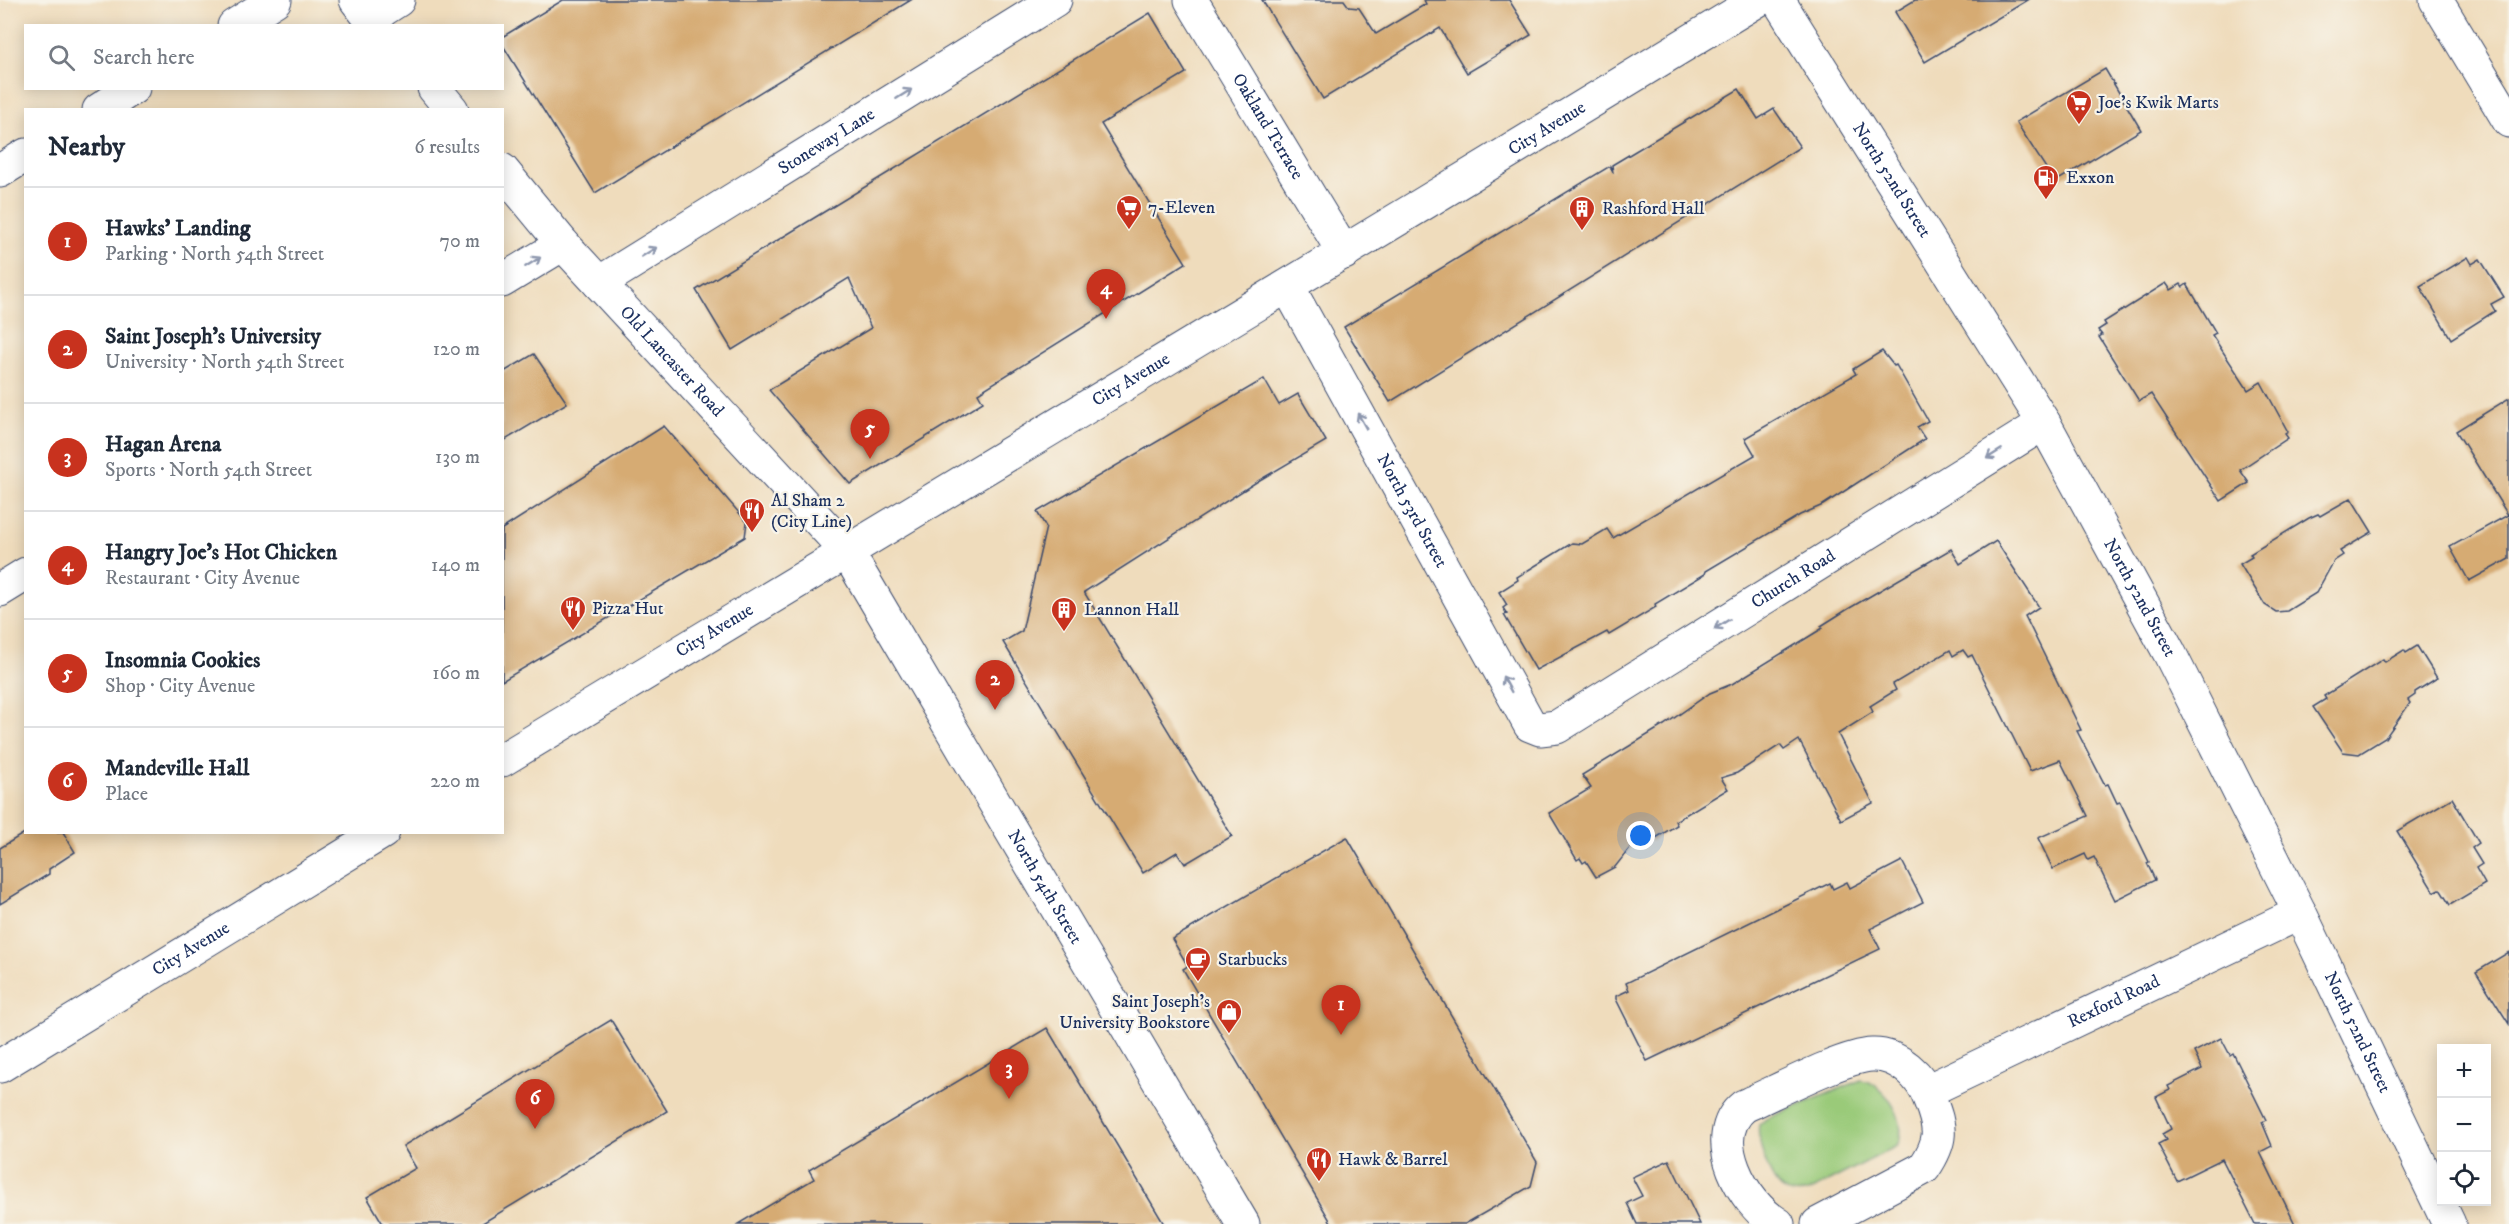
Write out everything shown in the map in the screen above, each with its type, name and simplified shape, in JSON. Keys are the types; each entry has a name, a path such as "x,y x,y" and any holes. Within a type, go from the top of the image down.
{"main road":[{"path":"237,24 275,0"},
{"path":"367,14 398,0"},
{"name":"Stoneway Lane","path":"599,283 1055,0"},
{"name":"Oakland Terrace","path":"1191,0 1344,253"},
{"name":"City Avenue","path":"504,759 846,550 1288,287 1758,0"},
{"name":"North 52nd Street","path":"1778,0 2044,423 2169,652 2300,913 2449,1224"},
{"path":"2436,0 2509,121"},
{"path":"102,108 130,90"},
{"path":"436,90 450,108"},
{"path":"0,171 24,156"},
{"name":"Old Lancaster Road","path":"504,172 599,283 846,550"},
{"path":"504,280 563,243"},
{"name":"North 53rd Street","path":"1288,287 1530,725 1540,729"},
{"name":"Church Road","path":"1540,729 1557,727 2044,423"},
{"name":"North 54th Street","path":"846,550 1243,1224"},
{"path":"0,590 24,575"},
{"name":"City Avenue","path":"0,1066 380,834"},
{"name":"Rexford Road","path":"1927,1091 2300,913"},
{"path":"1778,1224 1762,1213 1740,1185 1729,1150 1728,1135 1730,1123 1736,1112 1744,1106 1852,1059 1872,1055 1890,1058 1904,1065 1927,1091 1939,1125 1939,1139 1935,1153 1924,1167 1818,1224"}],"green space":[{"path":"1861,1080 1879,1088 1893,1106 1900,1127 1897,1146 1808,1192 1792,1193 1784,1190 1777,1184 1770,1172 1759,1139 1759,1125 1766,1119"}],"building":[{"path":"563,0 911,0 595,193 504,47 504,36"},
{"path":"1262,0 1344,0 1349,7 1359,8 1376,34 1426,4 1424,0 1509,0 1531,35 1467,73 1440,28 1323,99"},
{"path":"1915,0 2028,0 1925,62 1895,12"},
{"path":"1150,13 1186,73 1101,124 1186,263 978,393 983,402 850,484 769,390 871,328 849,278 732,350 696,290"},
{"name":"Joe's Kwik Marts","path":"2105,69 2141,130 2055,182 2016,122"},
{"name":"Rashford Hall","path":"1739,89 1758,119 1774,109 1800,147 1390,402 1344,327 1610,166 1613,173 1612,165"},
{"path":"2468,257 2472,264 2480,259 2504,297 2491,304 2495,311 2451,339 2420,286"},
{"path":"2166,283 2171,290 2181,284 2183,287 2187,284 2216,333 2212,335 2248,390 2261,382 2288,432 2285,434 2288,438 2240,470 2249,483 2221,501 2151,394 2139,401 2099,337 2102,335 2098,330 2106,325 2104,322"},
{"path":"1882,351 1894,366 1896,365 1928,421 1917,427 1925,439 1823,505 1800,515 1706,571 1705,574 1655,604 1656,607 1609,635 1607,632 1536,670 1504,615 1507,614 1503,608 1507,605 1499,592 1518,580 1517,577 1572,543 1582,544 1607,529 1613,538 1755,455 1745,438 1856,374 1853,369"},
{"path":"534,354 567,403 504,441 504,372"},
{"name":"Lannon Hall","path":"1264,379 1279,405 1298,394 1326,441 1258,481 1084,592 1232,836 1185,864 1177,852 1143,873 1003,642 1022,631 1046,527 1037,512"},
{"path":"2509,398 2509,559 2469,581 2450,547 2508,515 2456,431"},
{"path":"664,426 747,522 745,537 504,680 504,528"},
{"path":"2351,498 2372,532 2340,551 2343,555 2334,561 2316,593 2287,611 2276,612 2265,605 2240,564 2252,557 2250,554 2309,518 2318,514 2320,516"},
{"path":"1996,541 2039,607 2025,616 2081,730 2077,731 2105,785 2108,784 2117,803 2120,802 2149,862 2147,863 2155,880 2115,900 2094,857 2088,860 2085,854 2053,869 2038,838 2088,816 2060,760 2030,771 1972,655 1968,657 1963,650 1953,656 1950,650 1893,684 1896,690 1870,706 1873,712 1838,734 1873,803 1841,820 1799,740 1784,750 1780,745 1737,773 1721,778 1728,789 1675,821 1677,825 1651,841 1644,830 1615,867 1596,877 1586,861 1583,863 1580,858 1577,860 1549,813 1591,788 1582,775 1664,725 1710,693 1732,684 1823,628 1821,626 1848,609 1951,549 1960,564"},
{"path":"2417,646 2437,678 2415,692 2415,695 2408,700 2410,703 2385,738 2359,754 2343,752 2313,707 2326,699 2324,696 2383,659 2385,662 2404,650 2406,653"},
{"path":"2452,798 2479,843 2472,848 2482,864 2476,868 2485,884 2450,905 2440,889 2434,892 2397,831"},
{"path":"24,833 64,834 75,852 49,869 49,874 0,904 0,848"},
{"path":"1347,837 1537,1162 1531,1186 1465,1224 1332,1224 1183,969 1188,966 1172,939"},
{"path":"1902,861 1923,902 1870,929 1880,949 1647,1061 1616,999 1616,996 1629,990 1626,983 1830,883 1833,889 1847,882 1850,888"},
{"path":"2509,952 2509,1024 2476,972"},
{"path":"611,1020 667,1111 481,1224 383,1224 367,1197 416,1168 403,1146"},
{"path":"1047,1028 1164,1224 738,1224 814,1179 809,1170"},
{"path":"2221,1038 2230,1055 2233,1053 2266,1120 2262,1122 2272,1146 2260,1152 2295,1224 2255,1224 2222,1159 2177,1181 2158,1144 2166,1140 2162,1134 2171,1129 2156,1097 2170,1090 2168,1086 2202,1069 2194,1052"},
{"path":"1669,1160 1700,1224 1637,1224 1627,1203 1642,1196 1632,1177"}],"place":[{"name":"Joe's Kwik Marts","path":"2079,126"},
{"name":"Exxon","path":"2046,201"},
{"name":"7-Eleven","path":"1129,231"},
{"name":"Rashford Hall","path":"1582,232"},
{"name":"Hangry Joe's Hot Chicken","path":"1106,319"},
{"name":"Insomnia Cookies","path":"870,459"},
{"name":"Al Sham 2 (City Line)","path":"752,534"},
{"name":"Pizza Hut","path":"573,632"},
{"name":"Lannon Hall","path":"1064,633"},
{"name":"Saint Joseph's University","path":"995,710"},
{"name":"Starbucks","path":"1198,983"},
{"name":"Saint Joseph's University Bookstore","path":"1229,1035"},
{"name":"Hawks' Landing","path":"1341,1035"},
{"name":"Hagan Arena","path":"1009,1099"},
{"name":"Mandeville Hall","path":"535,1129"},
{"name":"Hawk & Barrel","path":"1319,1183"}]}
